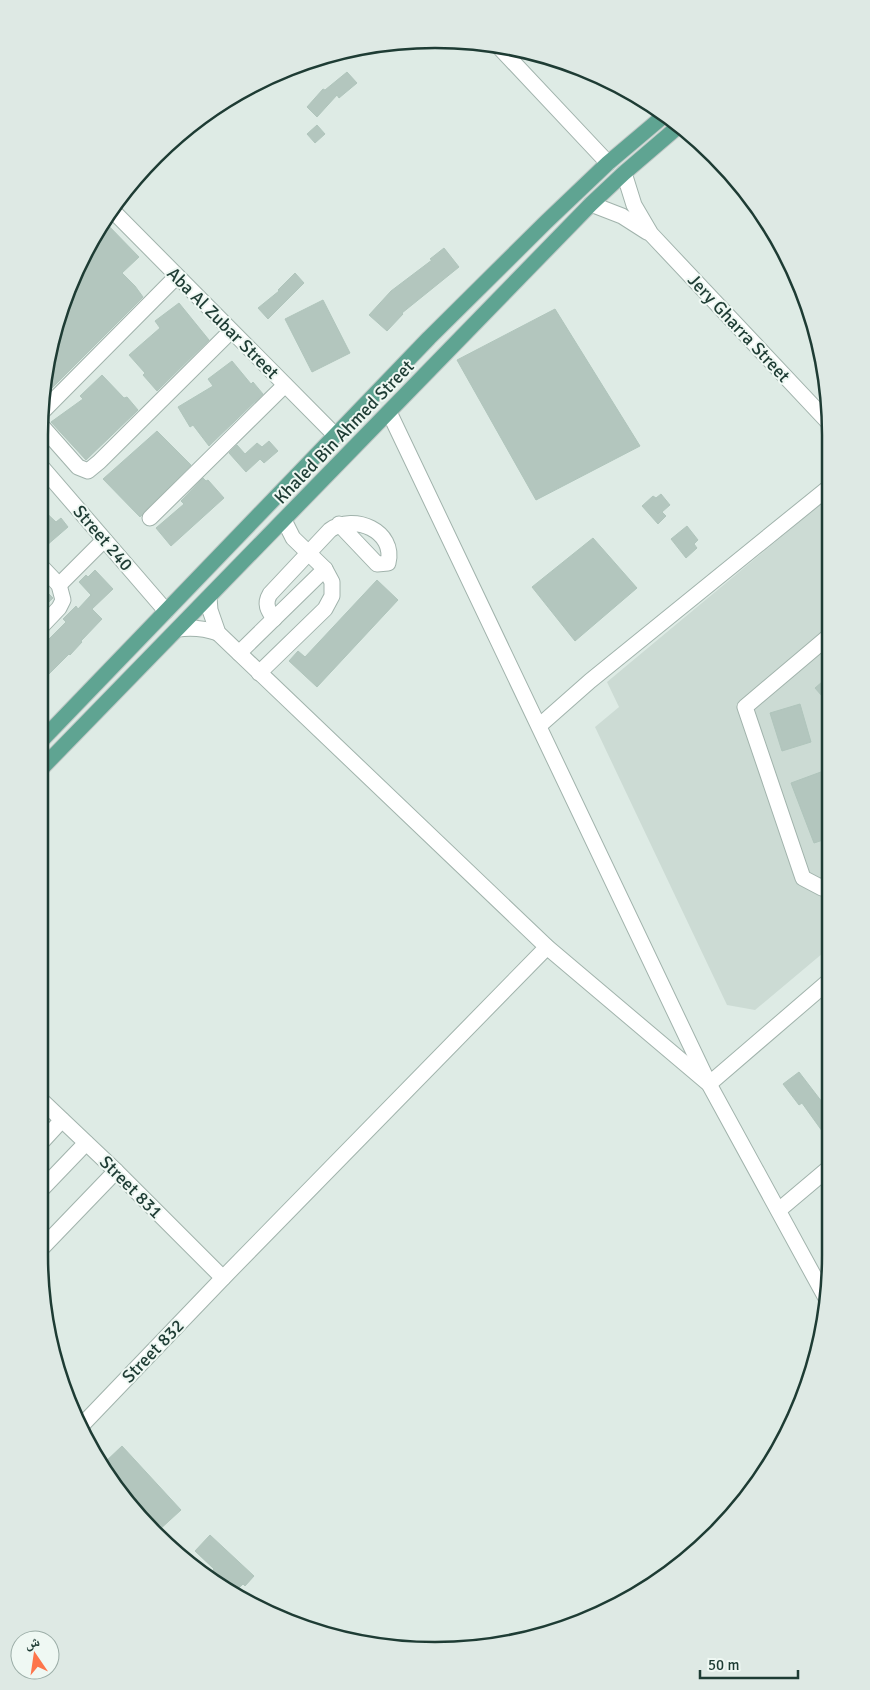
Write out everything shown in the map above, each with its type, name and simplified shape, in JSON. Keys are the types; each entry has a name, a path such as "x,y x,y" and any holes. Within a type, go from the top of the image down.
{"main road":[{"name":"Khaled Bin Ahmed Street","path":"48,734 429,338 608,163 659,120"},
{"name":"Khaled Bin Ahmed Street","path":"48,762 591,204 673,130"}],"street":[{"path":"506,54 608,163"},
{"name":"Jery Gharra Street","path":"624,173 634,205 651,234 822,416"},
{"name":"Jery Gharra Street","path":"591,204 622,216 651,234"},
{"name":"Aba Al Zubar Street","path":"117,215 336,436"},
{"path":"49,405 177,276"},
{"path":"48,433 78,467 88,471 231,331"},
{"path":"150,518 285,386"},
{"path":"390,412 709,1084 780,1210 821,1289"},
{"name":"Street 240","path":"48,474 166,611"},
{"path":"539,726 590,681 822,493"},
{"path":"259,673 325,609 332,596 332,582 325,569 294,538 284,520"},
{"path":"274,619 266,606 270,594 330,530 339,524"},
{"path":"59,585 104,540"},
{"path":"239,654 325,569"},
{"path":"48,573 59,585 63,600 59,608 48,620"},
{"path":"209,597 211,616 218,633 239,654 547,946 709,1084"},
{"path":"178,629 192,627 218,633"},
{"path":"822,641 744,707 803,878 822,888"},
{"name":"Street 832","path":"85,1422 222,1278 547,946"},
{"path":"709,1084 822,987"},
{"name":"Street 831","path":"48,1109 116,1171 222,1278"},
{"path":"48,1135 62,1120"},
{"path":"48,1183 86,1143"},
{"path":"48,1242 116,1171"},
{"path":"780,1210 822,1174"}],"shaded area":[{"path":"822,503 822,954 755,1010 727,1005 595,727 619,707 607,682"}],"building":[{"path":"347,72 357,83 339,98 337,95 317,117 307,107 323,89 325,90"},
{"path":"317,125 325,134 315,143 307,134"},
{"path":"109,226 139,257 122,273 143,297 50,390 55,359 68,310 87,264"},
{"path":"444,248 459,267 402,313 387,331 369,315 391,291 432,260 430,259"},
{"path":"295,273 304,283 268,319 258,308 279,291"},
{"path":"323,300 350,353 312,372 285,319"},
{"path":"179,303 209,340 157,391 143,375 145,373 129,355 160,328 155,321"},
{"path":"555,309 640,446 536,500 457,360"},
{"path":"232,361 251,384 253,382 263,394 209,446 193,425 190,427 178,407 213,386 208,379"},
{"path":"102,375 124,398 127,397 138,410 86,460 51,422 83,399 80,396"},
{"path":"157,431 191,465 140,517 103,479"},
{"path":"269,441 278,451 264,463 260,459 246,472 229,453 237,445 245,454 257,443 262,447"},
{"path":"203,478 206,481 208,480 224,498 171,546 156,528 184,504 181,501"},
{"path":"661,494 670,505 662,512 666,516 658,524 642,506 653,496 656,498"},
{"path":"48,514 56,522 61,518 68,527 48,544"},
{"path":"687,526 698,540 694,544 697,548 686,558 671,539"},
{"path":"593,538 637,588 575,641 532,587"},
{"path":"95,570 113,589 92,609 102,619 70,655 48,675 48,640 66,622 63,619 76,606 78,609 91,595 79,582 86,575 88,577"},
{"path":"377,580 398,600 317,687 289,661 298,651 305,657"},
{"path":"48,593 53,598 48,603"},
{"path":"822,682 822,696 815,688"},
{"path":"800,704 811,742 782,751 770,713"},
{"path":"822,772 822,840 814,843 791,783"},
{"path":"799,1072 822,1102 822,1131 802,1103 799,1105 783,1084"},
{"path":"122,1446 181,1510 161,1529 128,1491 107,1461"},
{"path":"210,1535 254,1576 245,1586 243,1584 238,1589 212,1571 214,1569 195,1551"}]}
